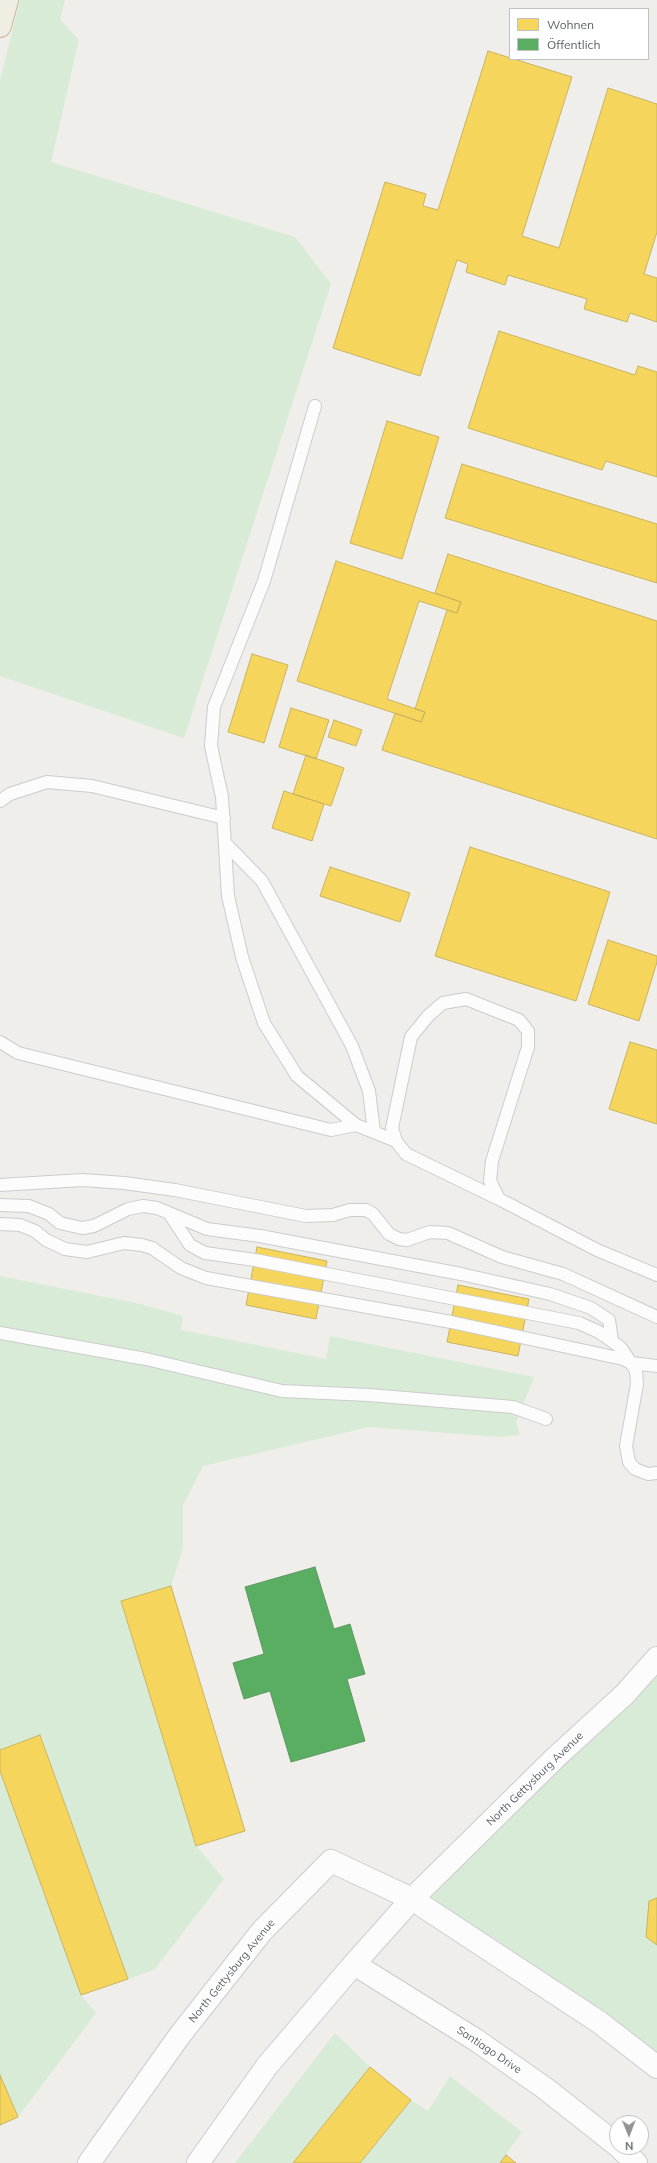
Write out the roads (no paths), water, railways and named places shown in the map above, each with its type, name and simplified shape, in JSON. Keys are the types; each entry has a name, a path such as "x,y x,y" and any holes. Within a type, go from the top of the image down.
{"highway":[{"path":"0,26 7,0"}],"street":[{"name":"North Gettysburg Avenue","path":"198,2163 267,2066 412,1899 556,1757 625,1694 657,1658"},
{"name":"North Gettysburg Avenue","path":"89,2163 180,2035 262,1931 331,1861 412,1899"},
{"path":"412,1899 599,2022 657,2067"},
{"name":"Santiago Drive","path":"354,1964 476,2040 546,2089 609,2139"},
{"path":"628,2155 636,2163"}],"lane":[{"path":"315,406 264,581 214,707 211,746 222,797 228,896 242,957 264,1023 297,1076 356,1125 396,1140"},
{"path":"0,801 10,794 48,782 92,786 224,818"},
{"path":"225,843 262,881 352,1046 369,1091 374,1132"},
{"path":"499,1199 490,1181 492,1161 528,1047 528,1031 520,1020 466,999 443,1003 428,1016 411,1037 392,1128 396,1140 406,1154 499,1199 597,1250 657,1275"},
{"path":"0,1042 18,1053 331,1130 356,1125"},
{"path":"0,1185 82,1180 124,1182 175,1190 306,1216 333,1215 350,1210 366,1210 373,1214 389,1234 399,1239 407,1240 430,1232 448,1232 502,1257 563,1274 657,1317"},
{"path":"0,1205 29,1206 49,1214 60,1223 82,1228 94,1226 128,1209 143,1206 157,1208 208,1229 260,1236 461,1274 550,1294 591,1308 609,1320 612,1341"},
{"path":"170,1213 190,1245 205,1253 255,1260 579,1323 599,1332 621,1348 636,1371 636,1384 626,1446 629,1462 635,1469 648,1474 657,1473"},
{"path":"0,1224 20,1225 35,1231 46,1240 65,1249 87,1252 124,1243 142,1245 152,1248 181,1268 206,1278 451,1322 599,1353 631,1363 657,1366"},
{"path":"0,1333 146,1359 282,1391 369,1395 513,1407 546,1419"}]}
